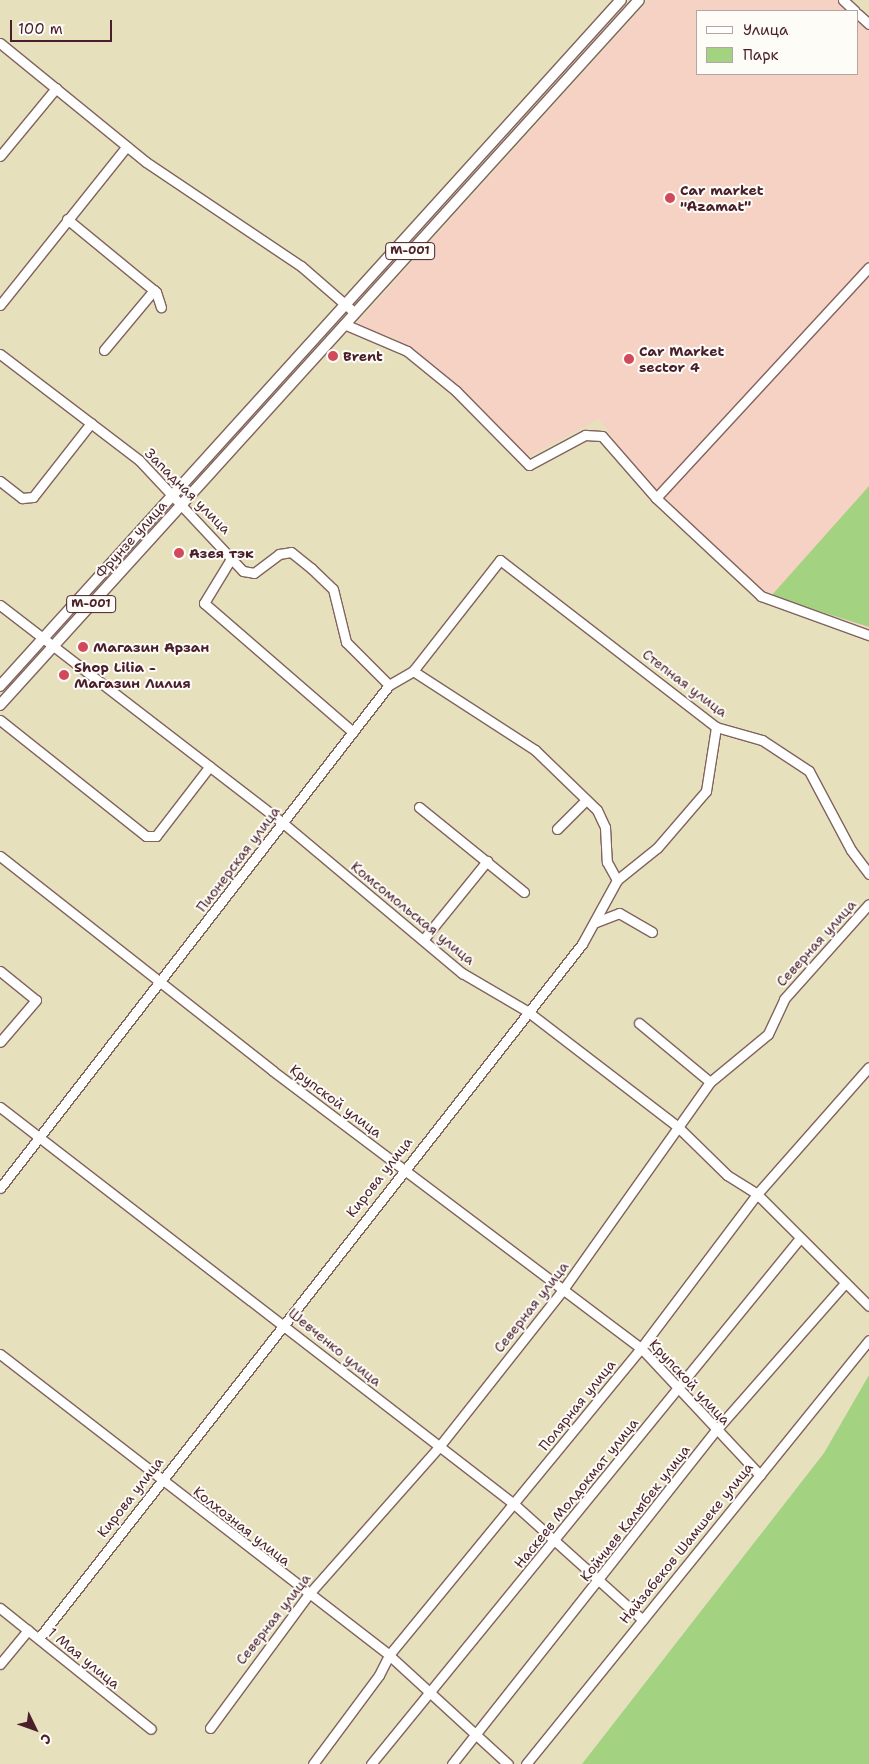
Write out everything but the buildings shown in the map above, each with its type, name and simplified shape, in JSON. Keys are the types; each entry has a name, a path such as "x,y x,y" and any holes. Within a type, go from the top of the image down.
{"main road":[{"name":"M-001","path":"174,493 621,0"},
{"name":"M-001","path":"182,502 639,0"},
{"path":"290,365 299,373"},
{"name":"Фрунзе улица","path":"0,686 174,493"},
{"name":"Фрунзе улица","path":"0,705 182,502"}],"street":[{"path":"843,0 854,10"},
{"path":"859,15 869,24"},
{"path":"0,43 127,146 301,266 354,312"},
{"path":"0,156 56,88"},
{"path":"0,304 127,146"},
{"path":"67,219 154,290 161,307"},
{"path":"656,498 869,267"},
{"path":"104,350 154,290"},
{"path":"344,324 407,351 456,391 522,462 535,464 570,442 595,434 656,498 761,596 869,635"},
{"name":"Западная улица","path":"0,354 91,423 174,493 243,571 254,573 279,554 291,552 311,568 333,590 346,642 389,685"},
{"path":"0,481 22,498 32,496 91,423"},
{"path":"232,557 204,603 353,732"},
{"name":"Пионерская улица","path":"0,1188 162,981 389,685 413,671 494,566 500,560 508,563"},
{"name":"Степная улица","path":"508,563 716,727 762,740 809,771 851,850 869,874"},
{"name":"Комсомольская улица","path":"0,605 283,823 462,973 527,1011 678,1127 727,1176 758,1194 845,1284 869,1306"},
{"path":"413,671 535,750 586,800 605,827 607,862 617,880"},
{"path":"0,720 146,836 156,836 210,766"},
{"name":"Кирова улица","path":"39,1638 160,1479 596,922 617,880 657,848 706,792 716,727"},
{"path":"557,829 586,800"},
{"path":"419,807 524,892"},
{"name":"Крупской улица","path":"0,856 149,975 162,981 562,1292 641,1348 676,1390 760,1475"},
{"path":"423,940 487,862"},
{"name":"Северная улица","path":"210,1728 308,1595 438,1448 562,1292 710,1082 768,1034 784,999 869,904"},
{"path":"596,922 619,913 652,932"},
{"path":"0,971 36,1000 0,1042"},
{"path":"639,1023 710,1082"},
{"name":"Полярная улица","path":"313,1764 379,1675 388,1655 641,1348 758,1194 869,1067"},
{"name":"Шевченко улица","path":"0,1106 284,1323 438,1448 514,1504 642,1620"},
{"name":"Наскеев Молдокмат улица","path":"371,1764 556,1541 800,1238"},
{"name":"Койчиев Калыбек улица","path":"452,1764 600,1582 716,1430 845,1284"},
{"name":"Найзабеков Шамшеке улица","path":"526,1764 869,1340"},
{"name":"Колхозная улица","path":"0,1354 308,1595 388,1655 508,1764"},
{"name":"1 Мая улица","path":"0,1608 151,1729"},
{"path":"0,1664 28,1630"}],"shaded area":[{"name":"Car market \"Azamat\"","path":"649,0 840,0 850,10 696,10 696,75 859,75 859,19 869,29 869,631 759,590 634,467 599,419 524,459 459,388 416,351 390,336 362,329 358,322"}],"green space":[{"path":"869,486 869,627 771,596"},
{"path":"869,1375 869,1764 582,1764 824,1453"}],"place":[{"name":"Car market \"Azamat\"","path":"670,198"},
{"name":"Brent","path":"333,356"},
{"name":"Car Market sector 4","path":"629,359"},
{"name":"Азея тэк","path":"179,553"},
{"name":"Магазин Арзан","path":"83,647"},
{"name":"Shop Lilia - Магазин Лилия","path":"64,675"}]}
